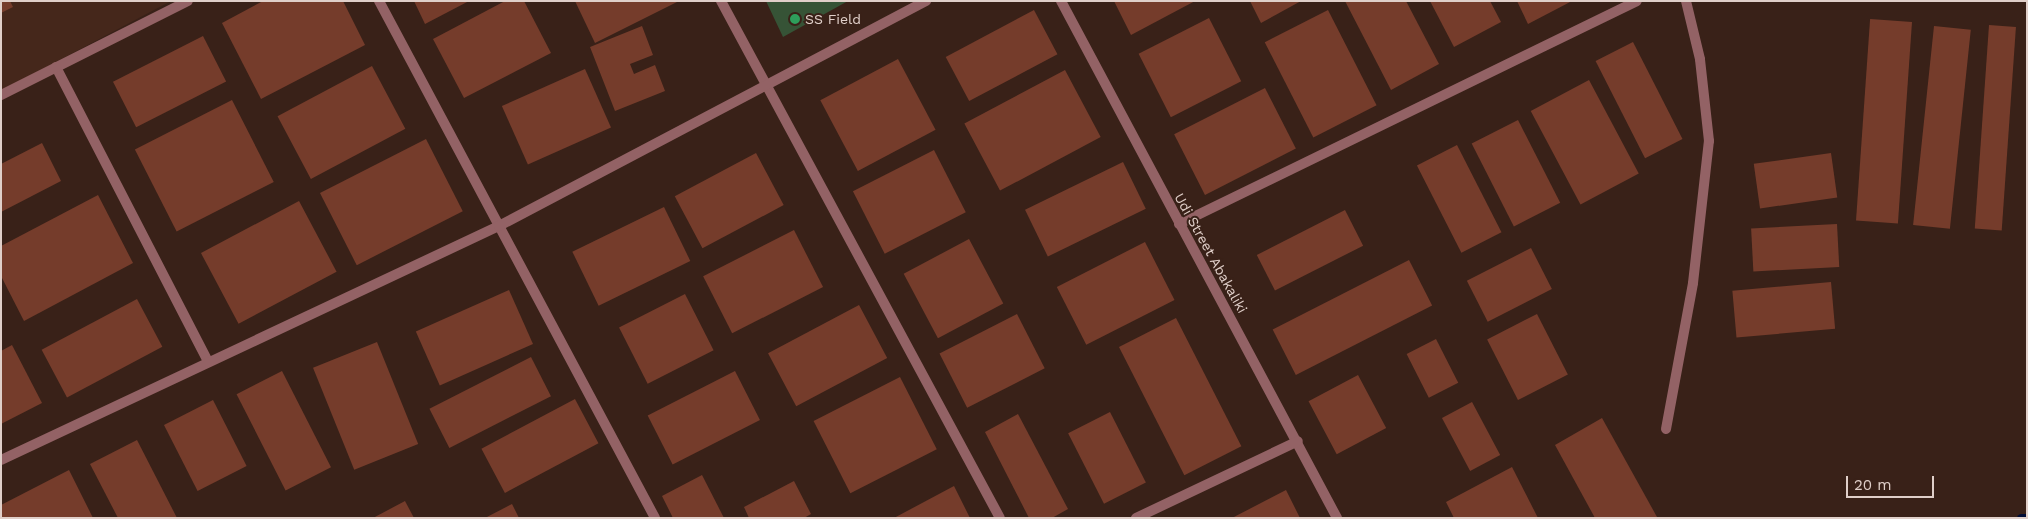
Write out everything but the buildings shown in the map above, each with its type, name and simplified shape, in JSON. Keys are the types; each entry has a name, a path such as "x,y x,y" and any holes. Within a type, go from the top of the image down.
{"street":[{"path":"1,94 188,1"},
{"path":"379,1 655,518"},
{"path":"721,1 1000,518"},
{"path":"1,460 499,226 926,1"},
{"name":"Udi Street Abakaliki","path":"1061,1 1179,224 1298,441 1337,518"},
{"path":"1179,224 1637,1"},
{"path":"1666,430 1693,282 1709,141 1700,59 1686,1"},
{"path":"56,67 208,362"},
{"path":"1136,518 1298,441"}],"shaded area":[{"path":"1,1 171,1 1,91"}],"green space":[{"name":"SS Field","path":"766,1 848,1 783,37"}],"waterway":[{"path":"2021,518 2026,518"}],"place":[{"name":"SS Field","path":"795,19"}]}
